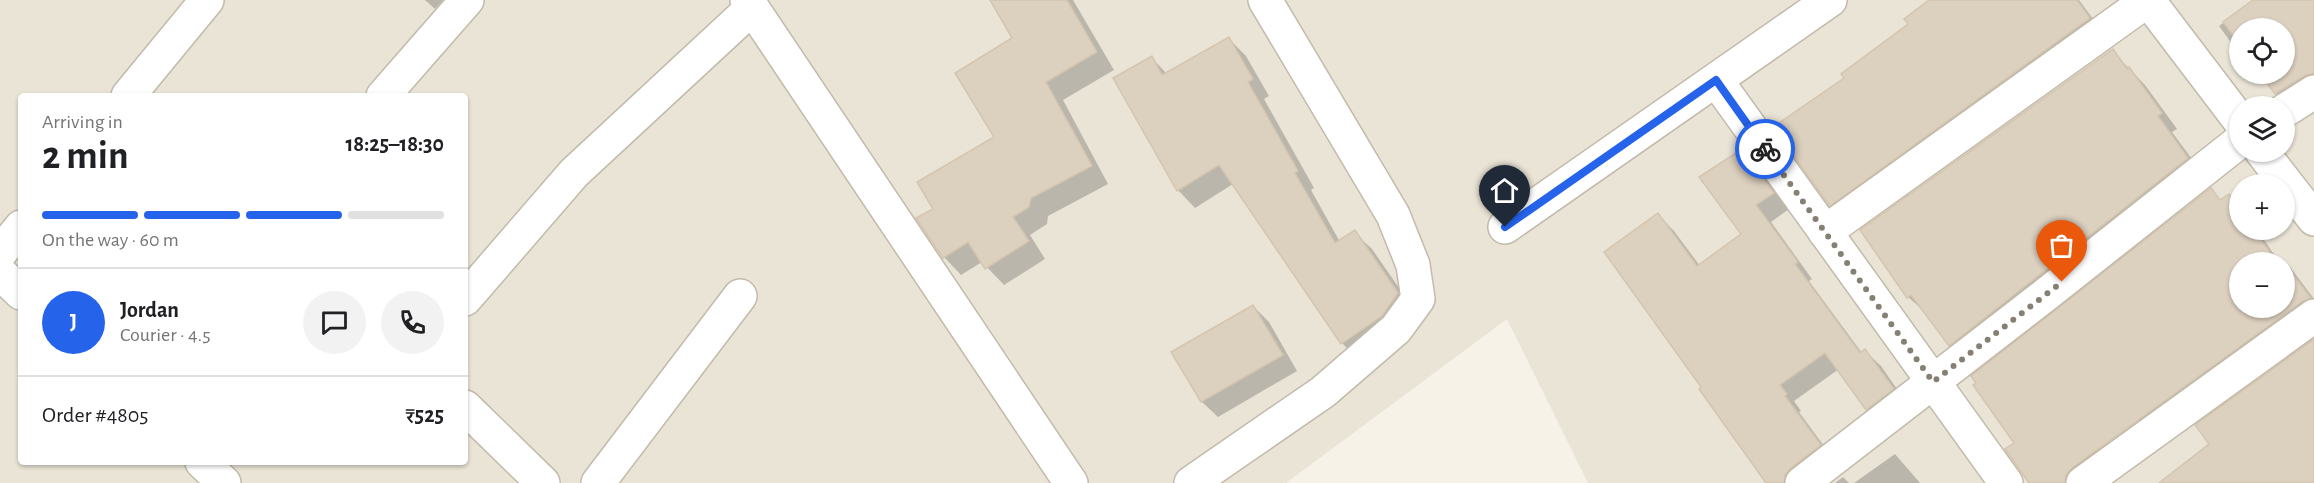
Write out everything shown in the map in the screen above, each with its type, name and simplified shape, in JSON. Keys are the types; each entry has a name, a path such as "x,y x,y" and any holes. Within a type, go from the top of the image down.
{"street":[{"path":"137,93 207,0"},
{"path":"386,93 467,0"},
{"path":"1191,483 1323,392 1396,329 1418,298 1413,265 1393,215 1265,0"},
{"path":"1505,227 1830,0"},
{"path":"1825,232 2148,0 2229,107"},
{"path":"468,296 574,173 750,4 1071,483"},
{"path":"1716,80 2006,483"},
{"path":"2295,104 2314,92"},
{"path":"1802,483 2229,150"},
{"path":"2270,162 2314,219"},
{"path":"0,253 18,231"},
{"path":"0,273 18,290"},
{"path":"598,483 741,296"},
{"path":"2083,483 2314,316"},
{"path":"468,410 543,483"},
{"path":"205,465 224,483"}],"shaded area":[{"path":"0,0 2314,0 2314,483 1588,483 1507,319 1286,483 0,483"}],"building":[{"path":"990,0 1067,0 1097,52 1046,82 1092,166 1031,198 1029,207 1013,217 1029,241 985,269 968,242 943,258 916,218 933,209 917,182 994,137 955,73 1012,38"},
{"path":"1929,0 2077,0 2090,18 1830,206 1773,127 1844,78 1841,74 1908,24 1904,19"},
{"path":"2253,0 2314,0 2314,73 2295,82 2295,18 2229,18 2229,30 2223,22"},
{"path":"1229,37 1253,79 1248,82 1298,171 1295,173 1335,243 1355,230 1398,293 1382,316 1341,344 1219,165 1177,191 1113,78 1152,56 1162,75"},
{"path":"2113,49 2162,113 2158,116 2188,158 1949,346 1911,295 1907,298 1860,230"},
{"path":"2268,84 2291,84 2275,94"},
{"path":"1742,149 1774,193 1756,205 1798,262 1795,264 1860,353 1865,349 1894,389 1866,410 1825,353 1780,385 1787,394 1785,396 1821,445 1790,469 1785,475 1784,483 1766,483 1699,389 1701,387 1604,252 1658,213 1697,266 1741,234 1699,177"},
{"path":"2211,188 2220,200 2229,194 2229,240 2261,240 2270,252 2229,252 2229,318 2279,318 2072,468 2066,475 2065,483 2029,483 2005,449 2014,443 1973,385 1976,383 1971,376"},
{"path":"2295,277 2311,298 2295,307"},
{"path":"1253,305 1283,355 1201,402 1171,352"},
{"path":"2314,339 2314,483 2159,483 2209,444 2195,425"}],"way so far":[{"path":"1765,149 1933,382 2062,282"}],"route":[{"path":"1505,227 1716,80 1765,149"}]}
